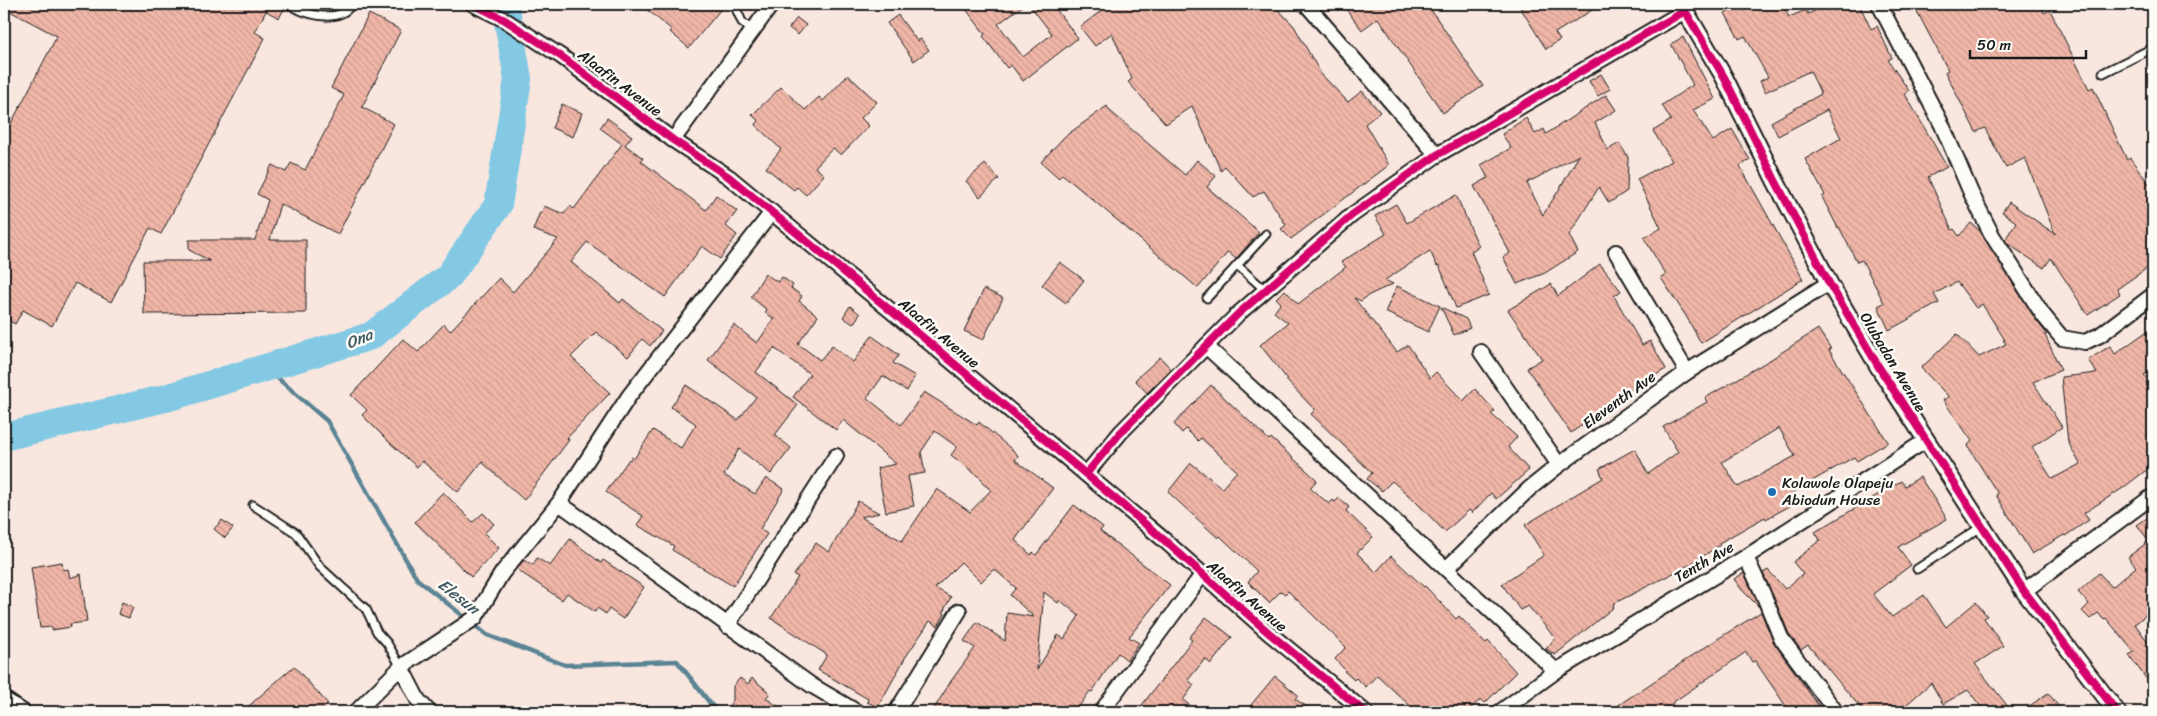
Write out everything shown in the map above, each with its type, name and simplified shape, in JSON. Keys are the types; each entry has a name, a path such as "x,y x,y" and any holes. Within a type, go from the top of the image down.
{"street":[{"name":"Alaafin Avenue","path":"473,4 505,20 562,56 673,140 729,177 1086,474 1202,575 1365,712"},
{"path":"673,140 772,4"},
{"path":"1306,4 1437,155"},
{"path":"1879,4 1942,125 1971,193 1992,235 2043,315 2062,338 2085,342 2100,335 2153,296"},
{"path":"1086,474 1121,432 1206,346 1265,290 1352,214 1437,155 1683,7"},
{"name":"Olubadan Avenue","path":"1683,7 1724,76 1775,180 1830,283 1925,441 2024,591 2117,712"},
{"path":"356,712 401,667 475,618 502,573 559,503 629,396 772,212"},
{"path":"1616,252 1687,372"},
{"name":"Eleventh Ave","path":"1447,568 1529,490 1559,465 1687,372 1830,283"},
{"path":"1206,346 1556,671"},
{"path":"1481,352 1559,465"},
{"name":"Tenth Ave","path":"1500,712 1556,671 1746,557 1925,441"},
{"path":"727,626 836,456"},
{"path":"2024,591 2153,496"},
{"path":"559,503 811,685 857,712"},
{"path":"1746,557 1781,638 1834,708"},
{"path":"1101,712 1202,575"},
{"path":"896,712 959,610"},
{"path":"401,667 418,700 429,712"},
{"path":"4,699 23,712"}],"lane":[{"path":"297,4 295,8 312,16 331,16 348,10 352,4"},
{"path":"735,4 742,22 752,30"},
{"path":"2103,73 2153,48"},
{"path":"1206,298 1266,234"},
{"path":"1237,265 1265,290"},
{"path":"253,505 296,533 320,567 366,609 378,632 401,667"},
{"path":"1917,569 1981,526"}],"building":[{"path":"4,4 287,4 279,18 266,11 255,32 265,38 161,234 150,228 111,302 75,283 52,326 23,310 15,324 4,318 4,137 57,36 4,8"},
{"path":"640,4 725,4 689,48 670,32 672,30"},
{"path":"962,4 1025,4 998,24 1023,57 1052,34 1029,4 1052,4 1078,38 1023,81 1011,65 1007,68 983,36 985,34"},
{"path":"1110,4 1273,4 1294,26 1321,74 1348,102 1362,91 1380,112 1365,124 1389,165 1291,239 1281,229 1286,225 1264,191 1253,197 1225,166 1221,171 1192,106 1166,124 1128,82 1132,79 1112,33 1095,46 1080,27"},
{"path":"1342,4 1427,4 1483,86 1443,113 1378,18 1362,30"},
{"path":"1518,4 1602,4 1555,33 1560,40 1546,49"},
{"path":"1742,4 1782,4 1789,17 1806,10 1808,14 1829,4 1859,4 1871,29 1877,26 1892,58 1888,60 1909,91 1905,94 1947,167 1928,177 1952,230 1954,229 1959,236 1971,223 1980,231 2036,320 2047,334 2045,335 2061,370 2033,382 2062,427 2032,447 2052,479 2080,464 2068,442 2061,377 2097,373 2088,360 2110,346 2115,354 2153,327 2153,369 2144,375 2153,386 2153,465 2123,488 2084,513 2089,520 2065,536 2032,554 1969,448 1968,445 1972,441 1943,400 1949,397 1921,368 1957,334 1979,357 2006,344 2003,340 2005,340 1982,304 1976,308 1957,282 1934,294 1939,303 1889,330 1878,306 1884,303 1862,260 1857,262 1838,228 1822,197 1825,195 1805,159 1841,138 1827,110 1778,136 1771,122 1821,94 1810,71 1765,92 1760,81 1768,77 1745,36 1739,39 1725,13"},
{"path":"1913,4 2040,4 2044,13 2050,10 2089,89 2093,87 2127,160 2130,158 2153,189 2153,264 2117,289 2120,294 2088,315 2051,258 2044,268 2005,240 2016,222 2002,212 2009,202 2055,234 2025,158 2006,168 1985,128 1976,132 1945,72 1948,70"},
{"path":"369,14 401,30 362,107 394,124 338,234 280,204 270,240 306,240 306,313 144,314 143,261 210,261 189,250 189,240 255,240 268,200 257,194 272,165 286,172 291,163 305,170 344,95 331,88"},
{"path":"898,15 917,41 921,39 929,50 914,61 887,23"},
{"path":"797,18 806,25 798,35 789,28"},
{"path":"1683,37 1715,99 1693,110 1713,141 1732,129 1750,160 1740,166 1803,279 1701,343 1661,278 1666,275 1644,238 1661,228 1637,179 1672,161 1653,131 1671,120 1662,105 1693,85 1671,44"},
{"path":"1601,74 1610,89 1598,96 1589,81"},
{"path":"848,75 877,102 861,118 869,126 841,155 833,148 815,167 824,175 806,195 797,187 794,190 766,168 781,149 755,125 759,121 752,115 781,87 805,110 819,97 823,101"},
{"path":"1606,95 1616,110 1595,123 1608,150 1619,143 1628,157 1627,191 1609,203 1599,187 1569,235 1578,252 1545,273 1517,284 1503,257 1510,253 1474,186 1488,178 1481,165 1511,148 1502,134 1526,118 1535,134 1544,129 1546,134","holes":["1579,155 1543,215 1527,183"]},
{"path":"562,104 582,113 573,137 552,128"},
{"path":"1107,106 1110,111 1185,175 1197,160 1216,176 1207,187 1259,232 1236,259 1228,252 1198,288 1062,174 1059,178 1041,162 1064,137"},
{"path":"607,118 632,136 625,145 643,158 641,161 706,210 716,195 737,211 726,226 737,235 720,259 702,246 665,297 587,242 571,262 620,303 623,299 662,331 650,346 642,339 628,357 596,332 571,357 610,393 567,438 569,440 524,500 482,462 458,492 422,461 417,467 389,442 362,415 367,410 351,395 403,339 418,352 444,324 450,331 499,278 513,292 558,239 533,230 544,206 564,214 570,206 574,209 622,144 600,128"},
{"path":"985,164 999,179 980,197 966,181"},
{"path":"1456,195 1479,247 1471,251 1489,295 1456,308 1439,265 1437,266 1430,251 1385,280 1393,284 1369,295 1361,301 1354,298 1397,352 1408,345 1430,378 1436,372 1463,401 1475,389 1495,411 1491,414 1517,437 1508,447 1529,470 1496,499 1491,493 1472,513 1469,510 1445,532 1415,501 1392,481 1382,491 1367,479 1372,473 1311,414 1315,410 1286,380 1260,345 1288,323 1274,312 1281,303 1276,298 1285,290 1298,304 1346,267 1341,262 1386,234 1375,216 1396,204 1407,223"},
{"path":"1060,262 1084,280 1066,303 1042,285"},
{"path":"1600,264 1621,291 1614,296 1642,345 1650,341 1666,369 1613,400 1614,402 1571,433 1527,368 1542,359 1508,310 1551,284 1558,296"},
{"path":"765,274 778,282 782,277 793,285 791,288 802,296 799,301 818,316 798,344 820,360 832,346 853,362 872,336 899,355 893,363 915,376 907,391 883,376 867,398 901,425 924,392 977,425 979,422 1016,453 1018,456 1015,460 1053,488 1015,540 1031,555 1033,552 1036,555 1074,505 1103,527 1100,531 1170,585 1129,637 1139,643 1127,660 1118,653 1092,692 1090,691 1075,712 932,712 951,681 975,648 964,641 977,622 1005,641 1007,613 1034,617 1010,595 1016,588 994,569 981,582 961,562 935,588 951,597 943,612 945,614 938,626 930,621 905,658 878,707 867,702 868,699 818,670 827,655 771,618 798,577 794,575 816,543 829,552 858,501 879,513 861,517 902,541 937,489 970,512 991,490 981,482 983,480 951,455 957,447 935,431 921,452 925,473 908,476 914,506 886,512 877,468 896,464 843,420 836,430 793,397 810,374 774,348 756,372 798,405 775,435 791,448 771,474 739,449 724,475 755,494 766,478 784,489 760,529 767,534 733,586 672,550 674,546 637,525 643,516 606,492 629,459 632,457 634,459 653,430 681,448 696,424 671,407 686,385 738,420 756,397 708,360 734,325 757,343 774,319 765,312 767,310 751,297","holes":["1044,592 1058,603 1060,600 1079,616 1064,639 1058,635 1037,670"]},
{"path":"1397,286 1440,306 1428,332 1385,312"},
{"path":"984,289 1003,298 983,340 964,331"},
{"path":"850,306 860,314 853,324 843,317"},
{"path":"1441,307 1466,319 1470,328 1454,335"},
{"path":"1818,329 1831,349 1829,350 1888,442 1857,461 1854,457 1793,492 1799,501 1766,519 1765,517 1719,543 1720,545 1691,564 1613,604 1614,607 1555,655 1546,649 1555,638 1528,606 1520,610 1502,584 1544,555 1525,525 1603,478 1599,469 1635,449 1648,474 1678,452 1663,427 1707,402 1705,398","holes":["1779,428 1795,456 1738,487 1722,462"]},
{"path":"1160,357 1171,369 1147,393 1135,380"},
{"path":"1211,385 1269,440 1271,438 1317,480 1310,488 1329,504 1339,498 1349,507 1346,511 1373,537 1357,553 1376,572 1391,556 1425,586 1456,619 1459,616 1486,643 1488,641 1516,672 1485,703 1481,699 1467,712 1415,712 1377,675 1366,687 1356,678 1354,680 1335,659 1346,647 1288,591 1285,594 1281,591 1269,603 1248,582 1257,571 1220,536 1218,538 1168,492 1191,463 1222,488 1237,471 1201,438 1198,441 1186,429 1182,433 1174,424"},
{"path":"1920,477 1947,519 1898,547 1911,565 1873,594 1892,617 1924,595 1946,627 1976,602 1987,616 1984,618 2003,646 1975,664 2012,712 1985,712 1968,690 1943,704 1931,683 1898,712 1864,712 1808,645 1801,650 1789,634 1763,573 1768,570 1785,589 1803,574 1793,562 1820,540 1815,532 1901,481 1905,486"},
{"path":"443,492 473,522 483,513 494,524 484,533 499,548 471,577 415,522"},
{"path":"2147,518 2153,527 2153,609 2135,624 2153,649 2153,688 2129,655 2134,652 2106,618 2104,620 2098,613 2090,619 2082,611 2089,604 2078,592 2099,573 2112,587 2136,567 2128,557 2149,541 2137,525"},
{"path":"222,520 233,528 225,538 214,529"},
{"path":"570,539 601,563 603,560 644,587 623,619 609,609 606,614 597,608 595,612 567,593 562,600 519,571 518,567 524,560 533,565 537,558 550,566"},
{"path":"62,562 63,570 68,569 70,578 81,574 87,622 70,624 71,627 52,630 52,627 40,628 31,567"},
{"path":"1744,573 1756,599 1759,607 1734,579"},
{"path":"122,602 133,607 129,618 118,614"},
{"path":"1761,612 1774,643 1823,712 1790,712 1755,661 1752,662 1746,652 1672,703 1673,705 1663,712 1608,712 1719,638"},
{"path":"1206,617 1232,637 1211,664 1205,659 1188,680 1194,685 1183,700 1198,712 1151,712 1142,705 1192,640 1189,638"},
{"path":"294,666 328,704 319,712 242,712"},
{"path":"1275,676 1298,695 1295,699 1315,712 1245,712"},
{"path":"740,678 748,684 752,678 770,693 766,698 786,712 735,712 728,707 733,700 733,686"},
{"path":"2048,693 2063,712 2021,712"}],"waterway":[{"name":"Ona","path":"4,437 166,398 371,336 449,276 498,205 518,79 505,4"},
{"name":"Elesun","path":"266,368 327,421 417,579 487,635 565,665 677,661 717,712"}],"cycle path":[{"path":"473,4 505,20 562,57 673,140 729,177 1163,539 1269,633 1365,712"},
{"path":"1681,4 1724,77 1829,283 1880,369 2024,591 2117,712"},
{"path":"1086,474 1121,432 1238,314 1352,215 1437,155 1685,11"}],"place":[{"name":"Kolawole Olapeju Abiodun House","path":"1772,492"}]}
